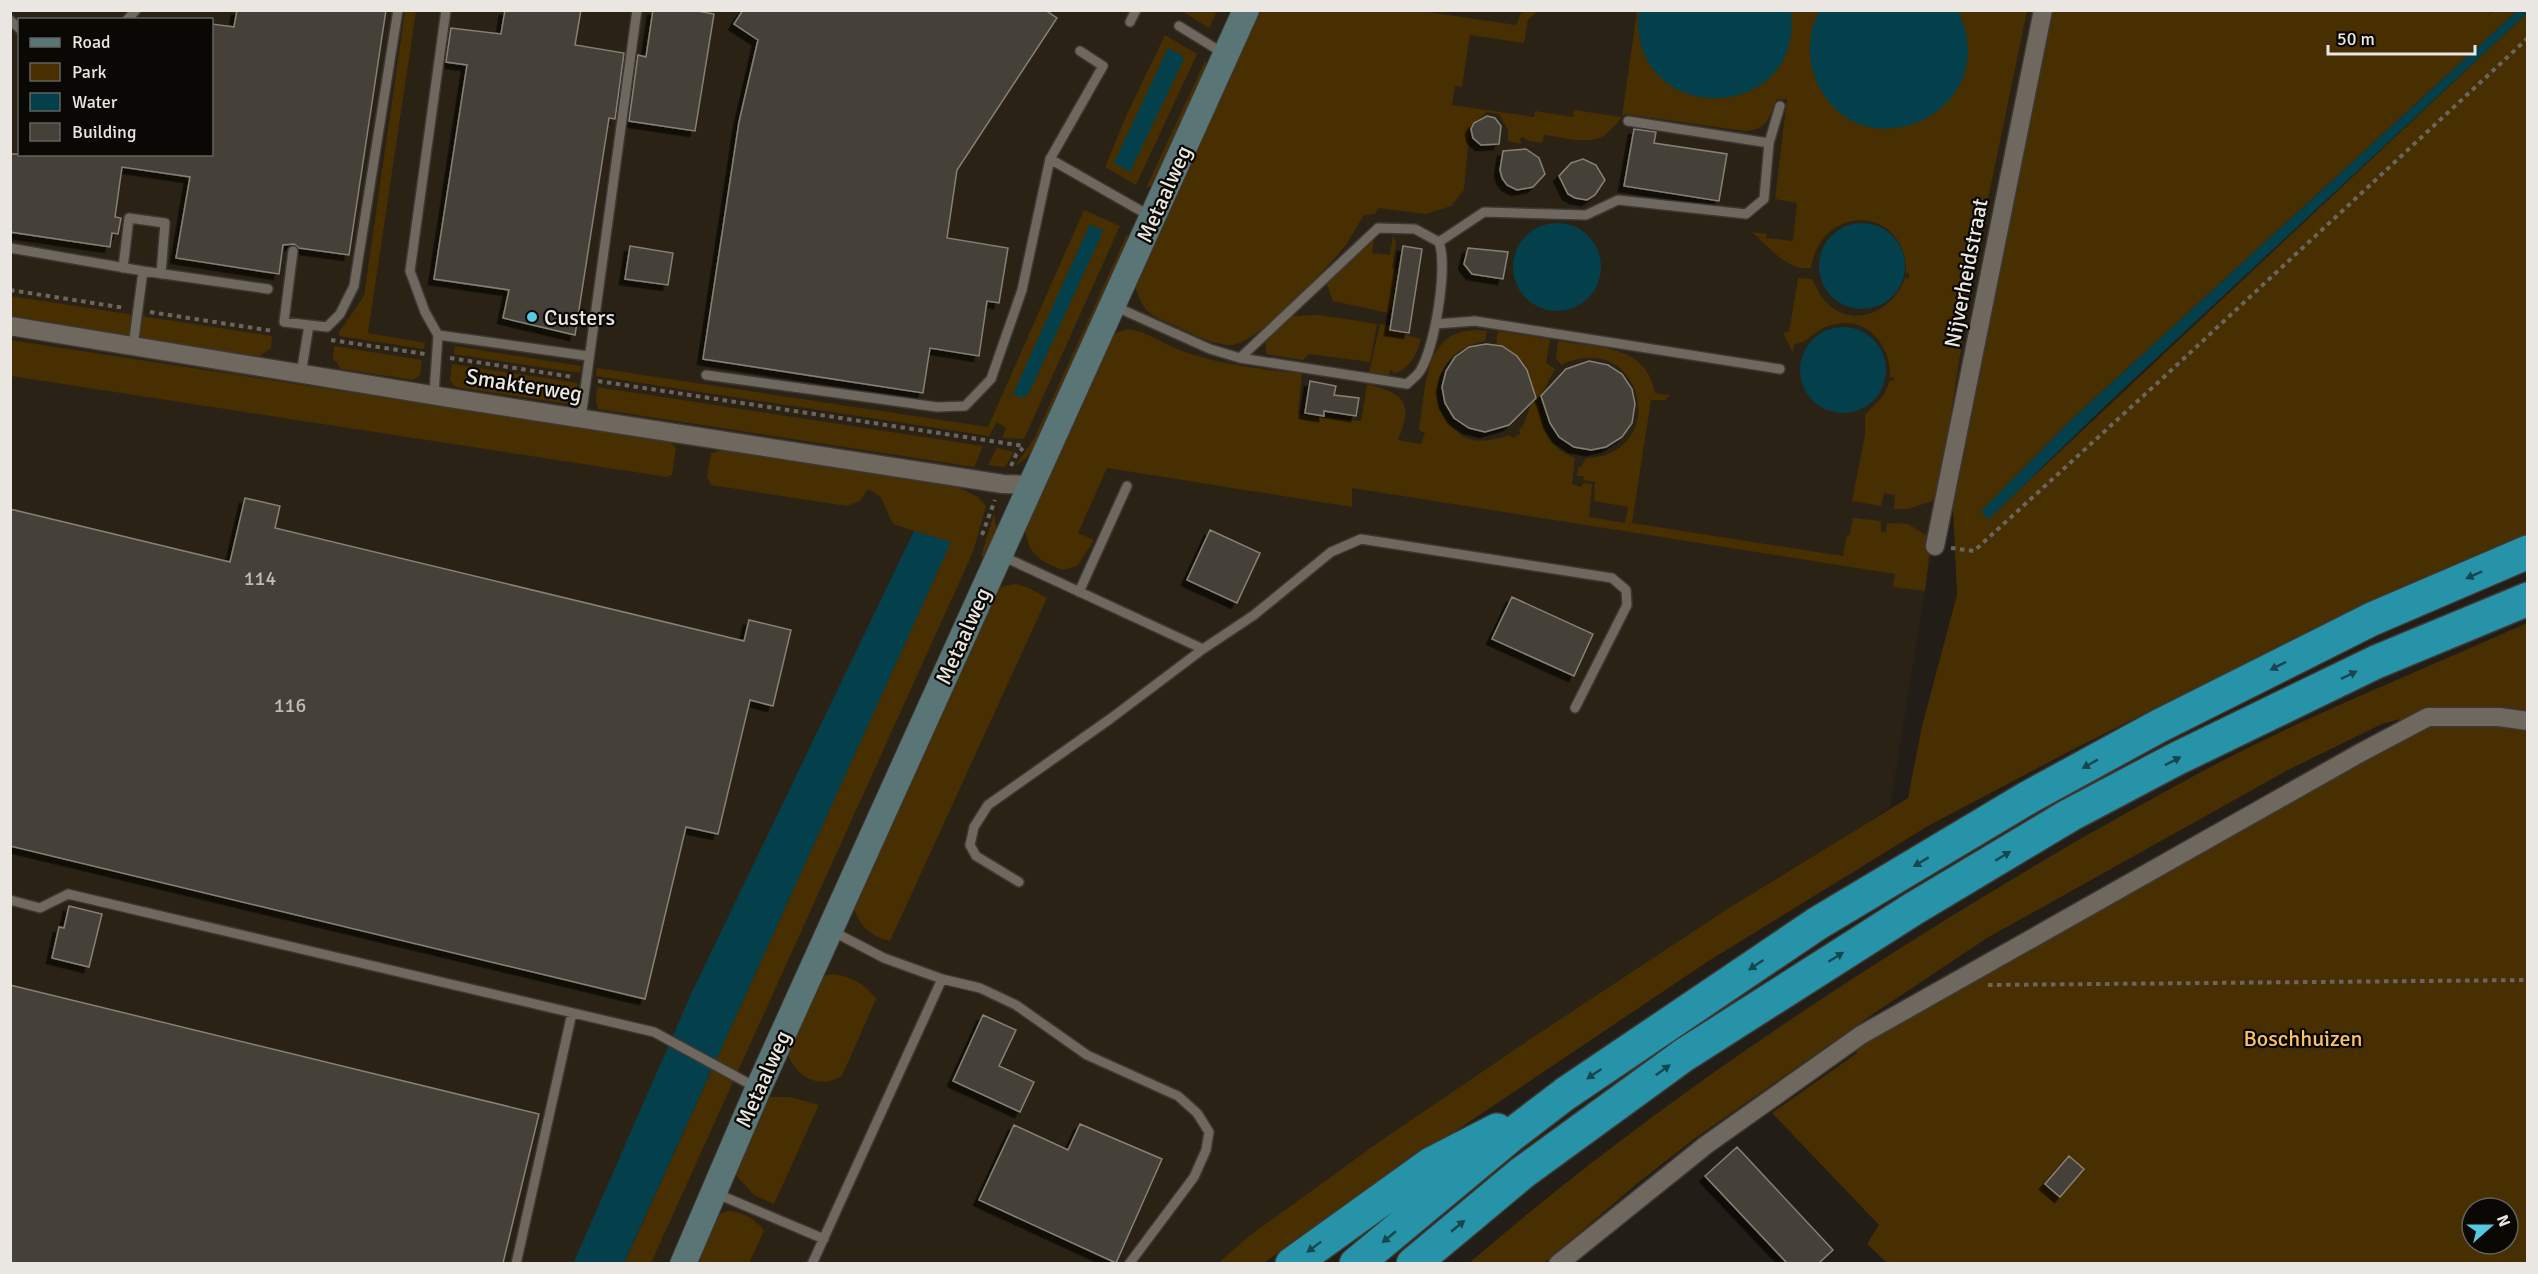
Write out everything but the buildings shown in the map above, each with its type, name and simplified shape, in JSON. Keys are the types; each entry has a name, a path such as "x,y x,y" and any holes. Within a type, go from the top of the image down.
{"highway":[{"path":"1356,1263 1509,1136 1565,1094 1818,923 2029,797 2160,726 2372,620 2528,552"},
{"path":"1413,1263 1522,1173 1684,1055 1884,927 2021,844 2208,744 2376,662 2528,599"},
{"path":"1292,1263 1431,1164 1565,1094"}],"street":[{"name":"Metaalweg","path":"683,1263 758,1089 1246,10"},
{"name":"Nijverheidstraat","path":"1935,546 2043,10"},
{"name":"Smakterweg","path":"10,326 1003,484 1032,485"},
{"path":"1558,1263 1706,1145 1861,1035 2350,759 2428,717 2499,717 2528,721"}],"lane":[{"path":"293,251 284,322 327,327 340,314 354,286 398,10"},
{"path":"434,394 438,335 425,312 410,271 446,10"},
{"path":"581,418 637,10"},
{"path":"1130,22 1136,10"},
{"path":"1179,26 1206,45 1226,55"},
{"path":"706,375 937,407 964,406 991,379 1022,290 1050,159 1103,66 1080,51"},
{"path":"1439,242 1484,212 1586,215 1618,200 1746,214 1764,199 1769,143 1780,106"},
{"path":"1628,121 1769,143"},
{"path":"1050,159 1153,218"},
{"path":"123,268 129,218 165,223 161,274"},
{"path":"1114,306 1210,349 1240,358 1407,384 1420,370 1436,324 1443,254 1439,242 1415,229 1378,228 1240,358"},
{"path":"10,248 123,268 268,289"},
{"path":"133,346 143,271"},
{"path":"1436,324 1475,321 1780,369"},
{"path":"301,374 309,325"},
{"path":"438,335 588,356"},
{"path":"1079,592 1127,486"},
{"path":"1019,882 976,856 970,844 974,827 988,805 1110,719 1203,648 1254,615 1330,552 1361,539 1612,578 1626,590 1628,605 1575,708"},
{"path":"1000,555 1203,648"},
{"path":"10,900 40,908 68,894 654,1032 719,1065 758,1089"},
{"path":"830,930 884,958 942,979 980,988 1016,1005 1087,1055 1178,1096 1197,1113 1209,1132 1206,1150 1194,1177 1129,1263"},
{"path":"812,1263 942,979"},
{"path":"516,1263 572,1013"},
{"path":"714,1192 824,1239"}],"path":[{"path":"1935,546 1974,551 2528,38"},
{"path":"10,290 1024,446"},
{"path":"1949,986 2528,980"}],"shaded area":[{"path":"10,11 2043,11 1928,573 1890,807 1225,1263 11,1263"}],"green space":[{"path":"1414,10 1516,25 1522,11 1539,11 1528,19 1524,43 1470,35 1462,87 1455,86 1452,105 1534,117 1535,111 1573,117 1574,110 1622,117 1637,11 2027,11 1972,276 1938,499 1908,509 1894,509 1895,495 1884,493 1881,506 1852,501 1865,435 1865,415 1884,395 1890,380 1893,381 1894,377 1890,377 1889,364 1880,341 1862,327 1851,323 1839,323 1826,327 1802,342 1794,344 1793,353 1784,335 1785,332 1789,332 1798,278 1812,279 1830,306 1841,313 1852,316 1874,312 1884,306 1900,289 1905,278 1909,278 1909,274 1906,273 1903,251 1894,235 1880,224 1863,220 1846,222 1831,231 1818,246 1811,268 1794,266 1786,262 1752,232 1767,234 1766,238 1793,241 1797,203 1775,199 1787,99 1777,99 1767,121 1753,130 1745,131 1625,114 1608,133 1599,138 1583,140 1544,135 1542,143 1529,141 1523,137 1520,138 1521,144 1508,141 1508,130 1499,114 1487,112 1473,124 1469,136 1464,190 1451,206 1426,214 1378,208 1375,214 1364,215 1345,246 1308,286 1274,319 1244,341 1232,345 1213,342 1148,312 1140,300 1133,279 1257,11"},
{"path":"405,11 416,11 368,333 425,343 424,349 339,336 339,332 364,296"},
{"path":"1182,11 1217,11 1209,28"},
{"path":"2052,11 2493,11 2486,18 2494,11 2517,11 2070,421 1982,511 1988,519 2527,13 2527,538 2333,619 2068,752 1928,826 1707,962 1344,1206 1264,1263 1217,1264 1248,1237 1379,1142 1532,1038 1729,908 1908,798 1922,726 1957,595 1953,508"},
{"path":"1165,35 1197,54 1136,185 1105,167 1127,114"},
{"path":"1205,61 1207,66 1158,184 1146,188"},
{"path":"1084,210 1120,226 1024,439 1002,438 1006,428 997,422 989,436 596,376 597,368 988,427"},
{"path":"1127,234 1130,244 1035,447 1025,459 1015,466 1034,439"},
{"path":"1393,235 1396,243 1392,268 1397,270 1392,308 1388,313 1333,301 1326,282 1363,243 1369,244 1370,238 1374,239 1372,253 1390,255"},
{"path":"10,296 272,336 271,348 260,356 11,318"},
{"path":"1319,315 1377,324 1370,362 1309,354 1303,360 1266,354 1266,342 1291,316"},
{"path":"1380,324 1421,339 1412,360 1394,374 1390,370 1389,375 1369,373"},
{"path":"1128,329 1148,335 1179,350 1224,363 1302,373 1298,414 1361,421 1367,384 1390,391 1402,401 1405,408 1403,427 1398,440 1421,444 1425,433 1419,430 1427,376 1439,347 1450,337 1466,331 1487,331 1485,341 1459,351 1442,371 1437,395 1440,408 1447,421 1456,432 1469,439 1484,441 1510,435 1513,438 1520,434 1519,430 1523,426 1532,401 1538,402 1547,437 1558,448 1575,458 1572,484 1581,487 1583,483 1592,484 1589,517 1625,523 1628,507 1594,501 1595,482 1583,480 1584,476 1577,476 1578,467 1581,467 1586,458 1613,452 1630,437 1638,417 1637,396 1628,377 1612,363 1589,358 1561,365 1556,358 1558,341 1618,351 1642,365 1650,377 1655,393 1669,395 1666,400 1651,400 1632,523 1843,556 1853,518 1881,521 1881,532 1886,532 1887,523 1908,524 1931,538 1925,591 1893,587 1895,574 1352,488 1352,507 1107,468 1078,533 1094,540 1077,566 1062,570 1047,563 1032,551 1025,528 1107,336"},
{"path":"1498,331 1550,339 1546,363 1555,369 1540,397 1532,397 1530,378 1524,364 1512,352 1496,343"},
{"path":"10,340 669,441 676,448 672,475 667,477 11,376"},
{"path":"334,346 422,360 420,375 413,380 341,369 333,358"},
{"path":"455,346 581,366 580,373 454,354"},
{"path":"452,364 578,383 576,398 568,404 455,387 450,380"},
{"path":"597,387 983,446 974,467 598,409"},
{"path":"997,448 1014,452 1005,467 988,465"},
{"path":"723,450 961,486 960,488 978,497 986,506 973,552 651,1263 624,1264 950,543 893,524 880,496 868,489 860,501 847,506 711,485 707,477 711,453"},
{"path":"994,514 997,532 988,561 981,556"},
{"path":"1016,584 1047,598 890,941 883,939 867,930 853,907 999,587"},
{"name":"Boschhuizen","path":"2527,623 2527,1263 1887,1263 1867,1244 1879,1225 1772,1113 1857,1053 1845,1034 2367,746 2400,719 2382,724 2288,770 1987,938 1876,1012 1694,1139 1639,1182 1544,1263 1468,1264 1521,1219 1631,1133 1743,1052 1859,974 1992,891 2105,825 2220,762 2334,707"},
{"path":"835,974 858,982 876,999 842,1076 825,1082 817,1081 802,1074 787,1052 822,976"},
{"path":"767,1097 790,1097 819,1105 774,1204 754,1195 733,1172"},
{"path":"727,1211 748,1217 764,1231 749,1263 699,1264 714,1216"}],"water":[{"path":"1639,10 1791,11 1788,49 1771,77 1745,93 1715,98 1684,93 1659,76 1642,48"},
{"path":"1820,10 1958,11 1968,48 1962,79 1945,104 1920,121 1891,129 1861,125 1834,108 1812,69 1810,43 1813,26"},
{"path":"2517,11 2527,11 2527,13 2106,405 1988,520 1981,511 2070,421"},
{"path":"1168,48 1183,56 1183,61 1130,172 1114,163"},
{"path":"1548,223 1566,223 1582,230 1594,242 1601,258 1601,276 1594,292 1582,304 1566,311 1548,311 1532,304 1520,292 1513,276 1513,258 1520,242 1532,230"},
{"path":"1862,223 1879,226 1893,235 1902,249 1905,266 1902,283 1893,297 1879,306 1862,309 1845,306 1831,297 1822,283 1819,266 1822,249 1831,235 1845,226"},
{"path":"1090,224 1103,231 1029,393 1023,398 1013,394"},
{"path":"1843,327 1860,330 1874,339 1883,353 1886,370 1883,387 1874,401 1860,410 1843,413 1826,410 1812,401 1803,387 1800,370 1803,353 1812,339 1826,330"},
{"path":"914,531 951,542 624,1263 573,1264 692,992"}],"place":[{"name":"Custers","path":"532,317"}]}
